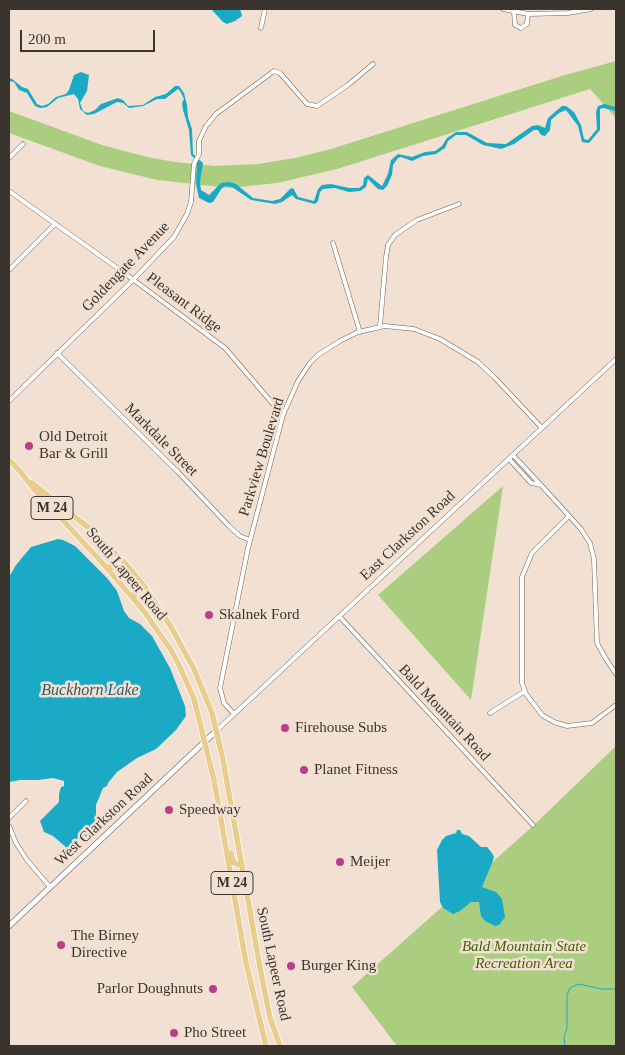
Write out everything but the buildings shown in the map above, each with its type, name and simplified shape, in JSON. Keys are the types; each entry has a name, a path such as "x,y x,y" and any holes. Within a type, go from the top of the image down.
{"main road":[{"name":"South Lapeer Road","path":"9,460 134,598 180,665 194,699 205,741 218,803 246,963 266,1046"},
{"name":"South Lapeer Road","path":"27,479 85,524 125,563 145,587 191,663 212,713 230,798 270,1018 280,1046"},
{"path":"106,567 122,568 125,563"},
{"path":"134,598 136,589 145,587"},
{"name":"West Clarkston Road","path":"9,926 216,731"},
{"path":"218,803 223,810 232,860 237,865 241,865"},
{"path":"236,904 248,905"}],"street":[{"path":"261,28 265,9"},
{"path":"503,9 528,14 568,13 591,9"},
{"path":"514,12 515,25 521,28 527,24 528,14"},
{"name":"Goldengate Avenue","path":"9,401 133,280 174,237 187,214 191,202 195,160 199,154 200,142 206,126 216,114 274,71 280,73 306,104 317,106 348,85 373,64"},
{"path":"9,158 23,144"},
{"name":"Pleasant Ridge","path":"9,191 225,348 273,404 284,413"},
{"path":"380,326 388,245 395,235 417,220 459,204"},
{"path":"9,270 55,224"},
{"path":"334,243 360,332"},
{"name":"Parkview Boulevard","path":"234,714 224,703 220,688 250,540 284,413 298,381 310,363 330,347 360,332 380,326 412,329 431,335 472,358 495,378 542,428"},
{"name":"Markdale Street","path":"57,353 240,536 250,540"},
{"name":"East Clarkston Road","path":"216,731 616,359"},
{"path":"513,455 586,536 594,552 597,643 616,674"},
{"path":"509,459 531,483 541,485"},
{"path":"569,516 532,553 522,577 522,683 534,707 542,715 554,722 567,726 592,723 616,705"},
{"name":"Bald Mountain Road","path":"339,616 533,825"},
{"path":"490,713 525,691"},
{"path":"9,818 26,801"},
{"path":"9,826 27,860 50,887"}],"green space":[{"path":"616,61 616,118 590,89 337,169 277,183 229,188 157,180 100,166 9,133 9,111 102,145 147,157 214,166 258,164 295,158 331,149 565,75"},
{"path":"503,486 471,700 378,595"},
{"name":"Bald Mountain State Recreation Area","path":"616,746 616,1046 397,1046 352,987 533,826"}],"water":[{"path":"211,9 240,9 242,16 227,24"},
{"path":"81,72 89,75 87,91 80,103 83,111 88,113 95,110 101,104 118,98 123,100 128,106 143,105 155,97 166,94 175,86 179,86 184,93 192,129 193,154 203,163 200,182 201,190 209,195 221,183 229,182 236,184 253,198 272,201 280,199 293,188 298,197 314,201 318,189 322,185 331,184 359,188 363,185 364,178 368,175 382,186 388,174 391,160 398,154 412,157 425,152 435,151 442,146 447,138 456,132 467,132 487,143 506,144 532,126 538,125 545,128 548,118 562,106 566,106 574,112 581,125 584,139 588,140 597,129 596,112 598,106 604,104 616,107 616,111 600,109 600,130 588,143 582,142 578,126 566,110 551,120 550,130 545,136 541,135 538,130 534,130 514,144 501,149 483,145 466,135 456,135 448,141 445,148 436,154 423,156 412,161 401,157 398,158 393,165 392,175 387,186 383,190 378,189 368,179 366,187 360,191 349,192 335,188 323,189 315,204 296,199 292,195 282,202 275,204 251,200 232,187 226,186 222,188 213,202 209,203 199,198 196,184 197,164 191,155 189,130 182,103 184,99 178,89 165,99 157,99 143,106 129,108 123,103 117,102 94,114 87,115 80,109 78,99 74,94 58,98 47,107 40,108 35,106 27,93 19,90 14,82 9,81 9,78 12,79 28,89 37,104 42,106 48,104 56,97 66,94 74,75"},
{"name":"Buckhorn Lake","path":"58,539 75,546 107,578 117,591 124,611 129,618 140,624 152,636 170,668 185,706 186,716 176,730 156,749 137,758 117,772 107,786 103,788 96,805 96,832 89,838 84,835 76,844 67,848 53,836 44,832 40,821 59,802 59,794 61,787 64,786 64,781 53,778 9,782 9,577 31,547"},
{"path":"457,830 469,836 481,847 487,847 494,857 482,887 496,892 502,899 505,917 499,925 495,926 485,921 481,916 479,902 471,902 453,914 443,908 440,902 437,850 446,836 456,833"}],"waterway":[{"path":"565,1046 567,995 570,988 578,984 602,989 616,989"}],"place":[{"name":"Old Detroit Bar & Grill","path":"29,446"},
{"name":"Skalnek Ford","path":"209,615"},
{"name":"Firehouse Subs","path":"285,728"},
{"name":"Planet Fitness","path":"304,770"},
{"name":"Speedway","path":"169,810"},
{"name":"Meijer","path":"340,862"},
{"name":"The Birney Directive","path":"61,945"},
{"name":"Burger King","path":"291,966"},
{"name":"Parlor Doughnuts","path":"213,989"},
{"name":"Pho Street","path":"174,1033"}]}
